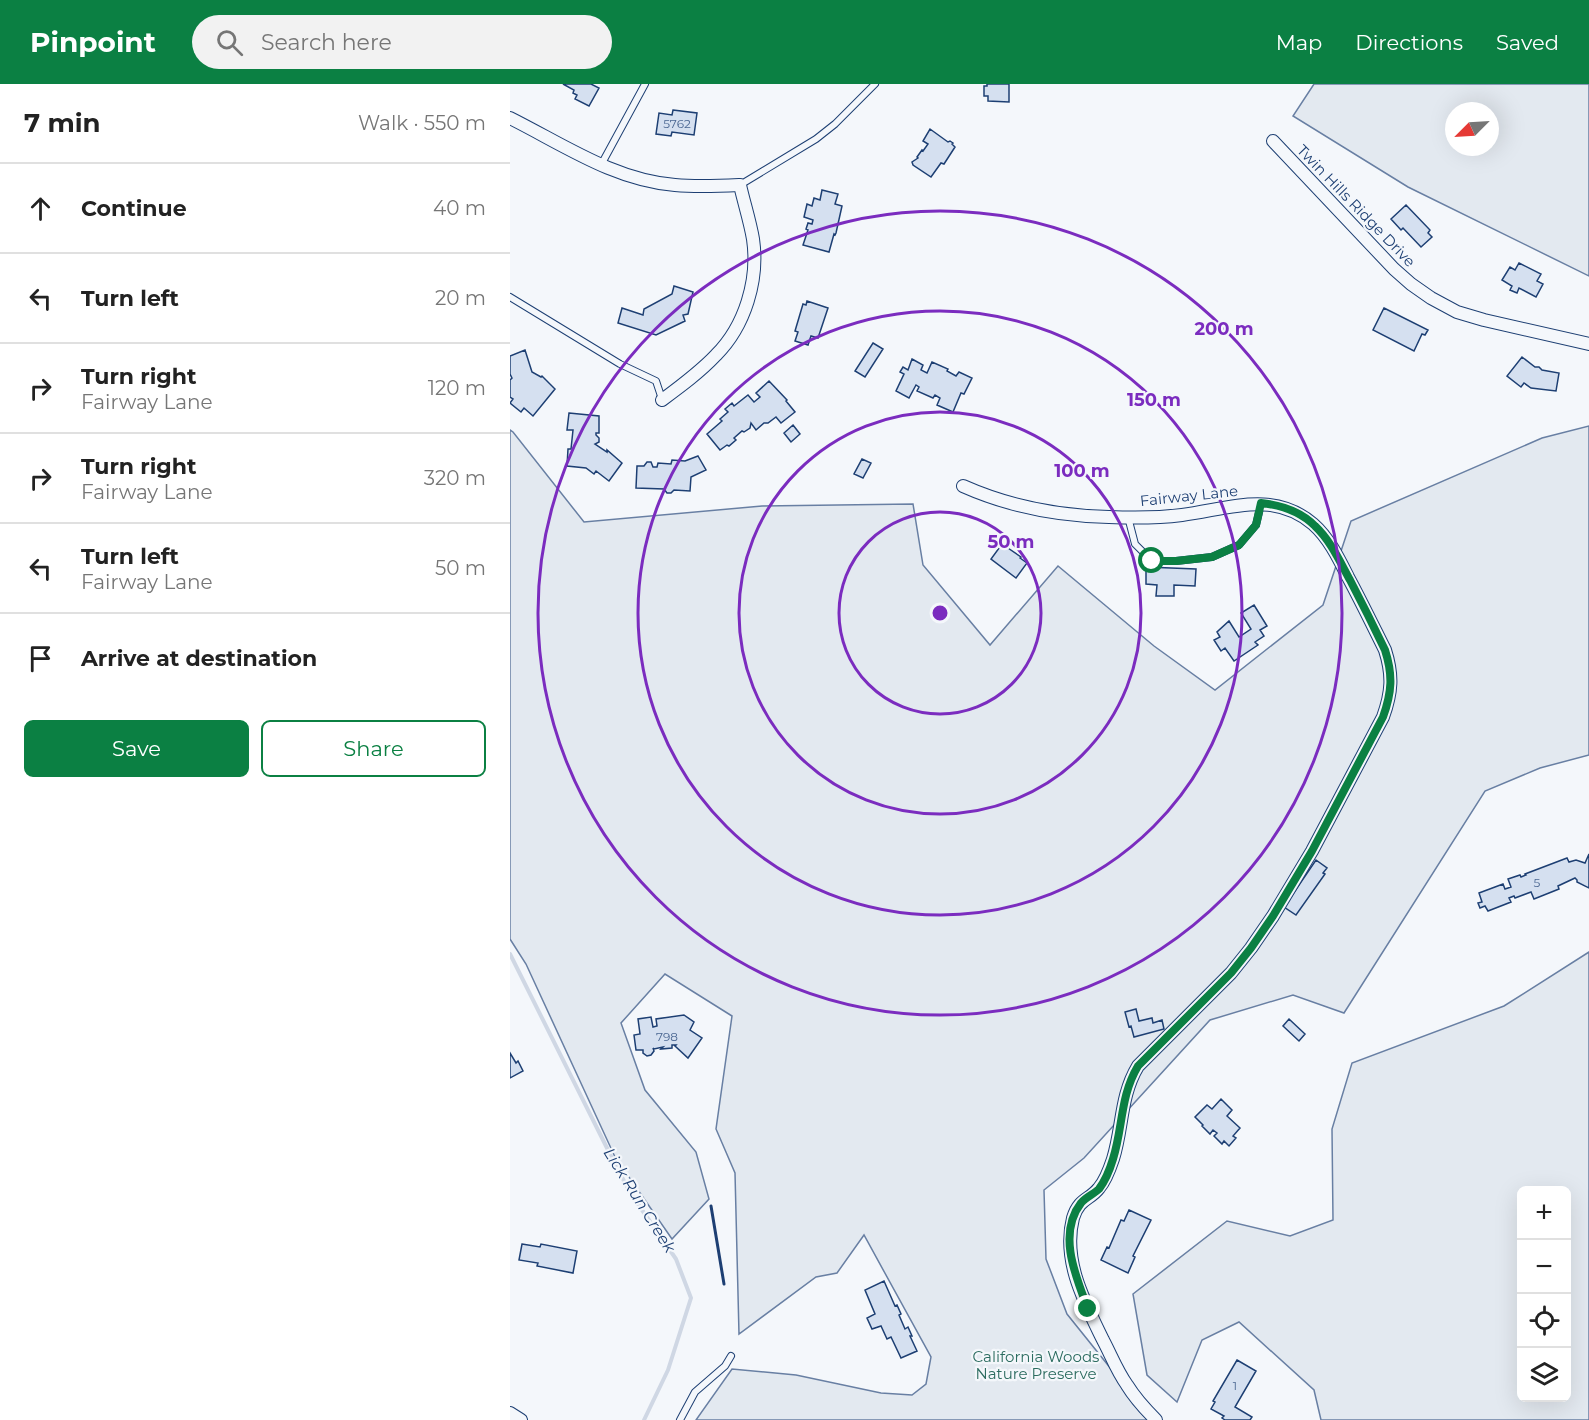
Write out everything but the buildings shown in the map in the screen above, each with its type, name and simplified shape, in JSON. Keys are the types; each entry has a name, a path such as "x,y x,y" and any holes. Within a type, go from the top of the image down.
{"street":[{"path":"510,118 601,166 625,175 650,182 675,185 740,185 754,257 753,275 742,317 730,339 718,354 662,400"},
{"name":"Twin Hills Ridge Drive","path":"1273,141 1394,269 1431,298 1457,312 1484,320 1589,344"},
{"name":"Fairway Lane","path":"963,486 987,496 1027,506 1067,514 1107,517 1181,515 1261,503 1286,508 1315,525 1336,554 1385,650 1390,665 1389,699 1383,717 1312,851 1273,916 1231,973 1138,1066 1131,1077 1125,1095 1113,1158 1107,1175 1099,1189 1083,1200 1073,1218 1070,1251 1074,1271 1088,1309 1126,1385 1156,1420"},
{"path":"510,1413 521,1420"}],"lane":[{"path":"601,166 645,84"},
{"path":"740,185 816,139 835,124 875,84"},
{"path":"510,297 620,364 656,381 662,400"},
{"path":"1128,517 1135,544 1152,561 1176,561 1212,557 1239,545 1256,525 1261,503"},
{"path":"680,1420 695,1392 725,1366 731,1356"}],"green space":[{"path":"1314,84 1589,84 1589,276 1408,187 1293,116"},
{"name":"California Woods Nature Preserve","path":"1589,426 1589,755 1540,768 1485,791 1344,1013 1293,995 1210,1020 1084,1158 1044,1190 1046,1259 1067,1314 1152,1420 696,1420 732,1369 796,1375 881,1393 912,1395 926,1384 931,1357 864,1235 837,1273 816,1277 739,1334 735,1173 716,1129 732,1016 665,974 621,1023 645,1090 696,1152 709,1199 672,1239 615,1157 526,964 510,939 510,430 584,522 762,506 913,504 923,565 990,645 1058,566 1154,646 1215,690 1323,605 1351,521 1542,438"},
{"path":"1589,952 1589,1420 1321,1420 1314,1390 1239,1322 1202,1340 1177,1402 1147,1375 1133,1294 1227,1221 1290,1236 1333,1220 1332,1129 1352,1063 1504,1006"}],"waterway":[{"name":"Lick Run Creek","path":"510,954 619,1172 633,1197 676,1259 691,1298 668,1370 644,1420"}],"wall":[{"path":"711,1206 724,1284"}],"route":[{"path":"1088,1309 1074,1271 1070,1251 1073,1218 1083,1200 1099,1189 1107,1175 1117,1143 1125,1095 1131,1077 1138,1066 1231,973 1273,916 1312,851 1383,717 1389,699 1391,682 1390,665 1385,650 1336,554 1315,525 1301,515 1286,508 1261,503 1256,525 1239,545 1212,557 1152,561"}]}
